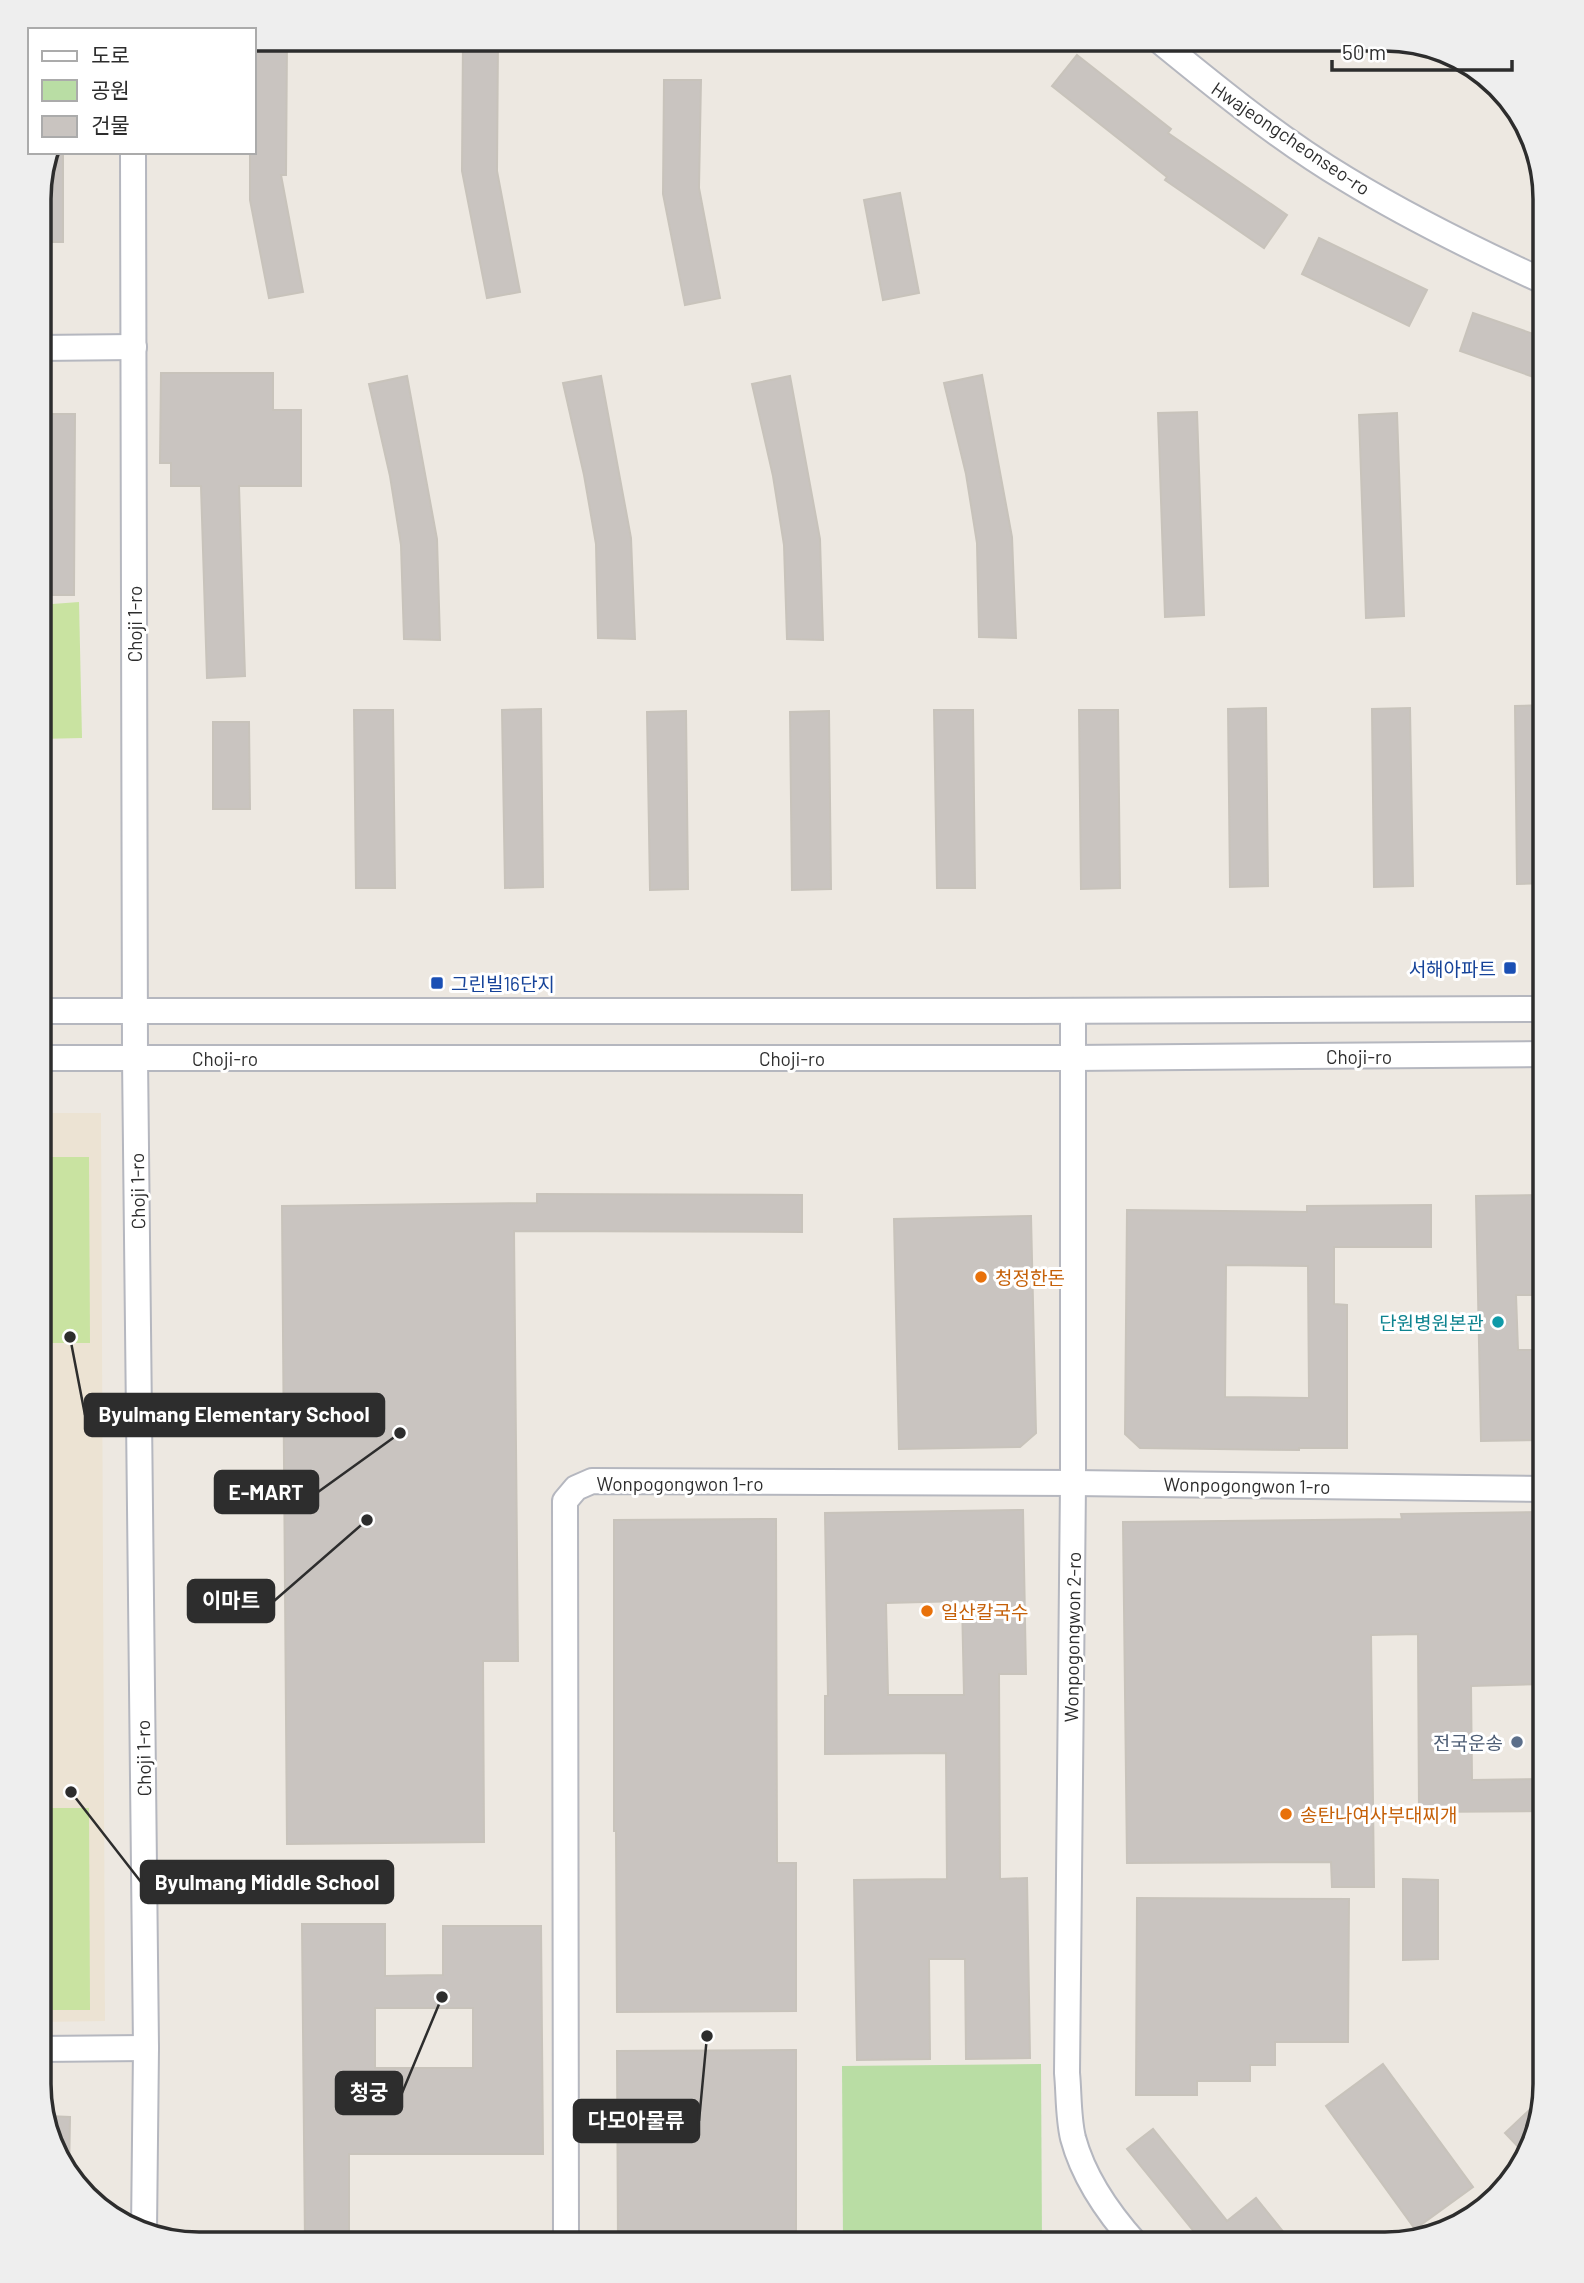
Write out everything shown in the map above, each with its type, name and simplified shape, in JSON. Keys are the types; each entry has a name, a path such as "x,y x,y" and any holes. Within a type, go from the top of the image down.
{"street":[{"name":"Hwajeongcheonseo-ro","path":"1172,51 1236,103 1344,178 1458,242 1533,276"},
{"name":"Choji 1-ro","path":"133,154 135,1058 146,2048 144,2221"},
{"path":"51,348 134,346"},
{"path":"51,1011 1533,1009"},
{"name":"Wonpogongwon 2-ro","path":"1073,1011 1073,1483 1068,2085 1073,2136 1088,2180 1126,2232"},
{"name":"Choji-ro","path":"51,1058 1073,1058 1533,1054"},
{"name":"Wonpogongwon 1-ro","path":"566,2232 565,1501 576,1488 592,1481 1533,1489"},
{"path":"51,2049 146,2048"}],"shaded area":[{"path":"51,1113 101,1113 105,2021 51,2022"}],"green space":[{"path":"79,602 82,738 51,739 51,604"},
{"path":"51,1157 89,1157 90,1343 51,1343"},
{"path":"51,1808 89,1808 90,2010 51,2010"},
{"path":"1041,2064 1042,2232 843,2232 842,2066"}],"building":[{"path":"256,51 287,51 286,175 281,175 303,292 269,298 250,200 250,154 256,154"},
{"path":"463,51 498,51 497,171 520,292 487,298 462,171"},
{"path":"1077,55 1171,129 1168,133 1287,215 1264,248 1165,180 1167,177 1052,86"},
{"path":"664,80 701,80 699,188 720,298 685,305 663,194"},
{"path":"58,154 63,154 63,242 51,242 51,189"},
{"path":"900,193 919,293 883,300 864,200"},
{"path":"1319,238 1427,290 1409,326 1302,274"},
{"path":"1473,313 1533,334 1533,377 1460,351"},
{"path":"161,373 273,373 273,410 301,410 301,486 239,486 245,676 207,678 201,486 171,486 171,463 160,463"},
{"path":"982,375 1012,537 1016,638 979,637 977,543 966,474 944,383"},
{"path":"407,376 437,539 440,640 404,639 401,545 390,476 369,384"},
{"path":"601,376 631,538 635,639 598,638 596,544 563,383"},
{"path":"790,376 820,539 823,640 787,639 784,545 773,476 752,384"},
{"path":"1197,412 1204,615 1165,617 1158,413"},
{"path":"1397,413 1404,616 1366,618 1359,415"},
{"path":"51,414 75,414 74,595 51,595"},
{"path":"1533,705 1533,883 1517,884 1515,706"},
{"path":"1266,708 1268,886 1230,887 1228,709"},
{"path":"1410,708 1413,886 1374,887 1372,709"},
{"path":"541,709 543,887 505,888 502,710"},
{"path":"354,710 393,710 395,888 356,888"},
{"path":"934,710 973,710 975,888 937,888"},
{"path":"1079,710 1118,710 1120,888 1081,889"},
{"path":"686,711 688,889 650,890 647,712"},
{"path":"829,711 831,889 792,890 790,712"},
{"path":"213,722 249,722 250,809 213,809"},
{"path":"537,1194 802,1195 802,1232 514,1231 518,1661 483,1661 484,1842 287,1844 282,1206 537,1203"},
{"name":"단원병원본관","path":"1533,1195 1533,1295 1516,1295 1518,1350 1533,1350 1533,1440 1481,1441 1476,1196"},
{"path":"1431,1205 1431,1247 1334,1247 1334,1304 1347,1305 1347,1448 1140,1448 1125,1434 1127,1210 1307,1212 1307,1206","holes":["1226,1265 1308,1266 1309,1398 1225,1397"]},
{"path":"1031,1216 1036,1433 1020,1447 899,1449 894,1219"},
{"path":"1023,1510 1026,1674 999,1674 1000,1879 1027,1878 1030,2058 966,2059 965,1959 929,1959 930,2059 857,2060 854,1880 947,1879 946,1753 825,1754 825,1696 828,1696 825,1513","holes":["962,1601 964,1695 888,1695 886,1603"]},
{"path":"1533,1512 1533,1684 1471,1686 1472,1780 1533,1779 1533,1811 1419,1812 1418,1634 1371,1635 1374,1887 1332,1887 1331,1862 1127,1863 1123,1522 1402,1519 1401,1514"},
{"path":"776,1519 777,1863 796,1863 796,2011 617,2012 614,1520"},
{"path":"1403,1879 1438,1880 1438,1959 1403,1960"},
{"path":"1137,1898 1349,1899 1348,2042 1275,2042 1275,2065 1250,2065 1250,2081 1197,2081 1197,2095 1136,2095"},
{"path":"302,1924 385,1924 385,1976 443,1975 443,1926 541,1926 543,2154 349,2154 349,2232 305,2232","holes":["375,2008 473,2008 473,2068 375,2068"]},
{"path":"796,2050 796,2232 618,2232 617,2051"},
{"path":"1383,2064 1473,2187 1415,2229 1326,2106"},
{"path":"1531,2109 1519,2147 1505,2133"},
{"path":"55,2116 70,2117 69,2155"},
{"path":"1153,2129 1227,2221 1256,2198 1283,2232 1194,2232 1127,2149"}],"place":[{"name":"서해아파트","path":"1510,968"},
{"name":"그린빌16단지","path":"437,983"},
{"name":"청정한돈","path":"981,1277"},
{"name":"단원병원본관","path":"1498,1322"},
{"name":"Byulmang Elementary School","path":"70,1337"},
{"name":"E-MART","path":"400,1433"},
{"name":"이마트","path":"367,1520"},
{"name":"일산칼국수","path":"927,1611"},
{"name":"전국운송","path":"1517,1742"},
{"name":"Byulmang Middle School","path":"71,1792"},
{"name":"송탄나여사부대찌개","path":"1286,1814"},
{"name":"청궁","path":"442,1997"},
{"name":"다모아물류","path":"707,2036"}]}
